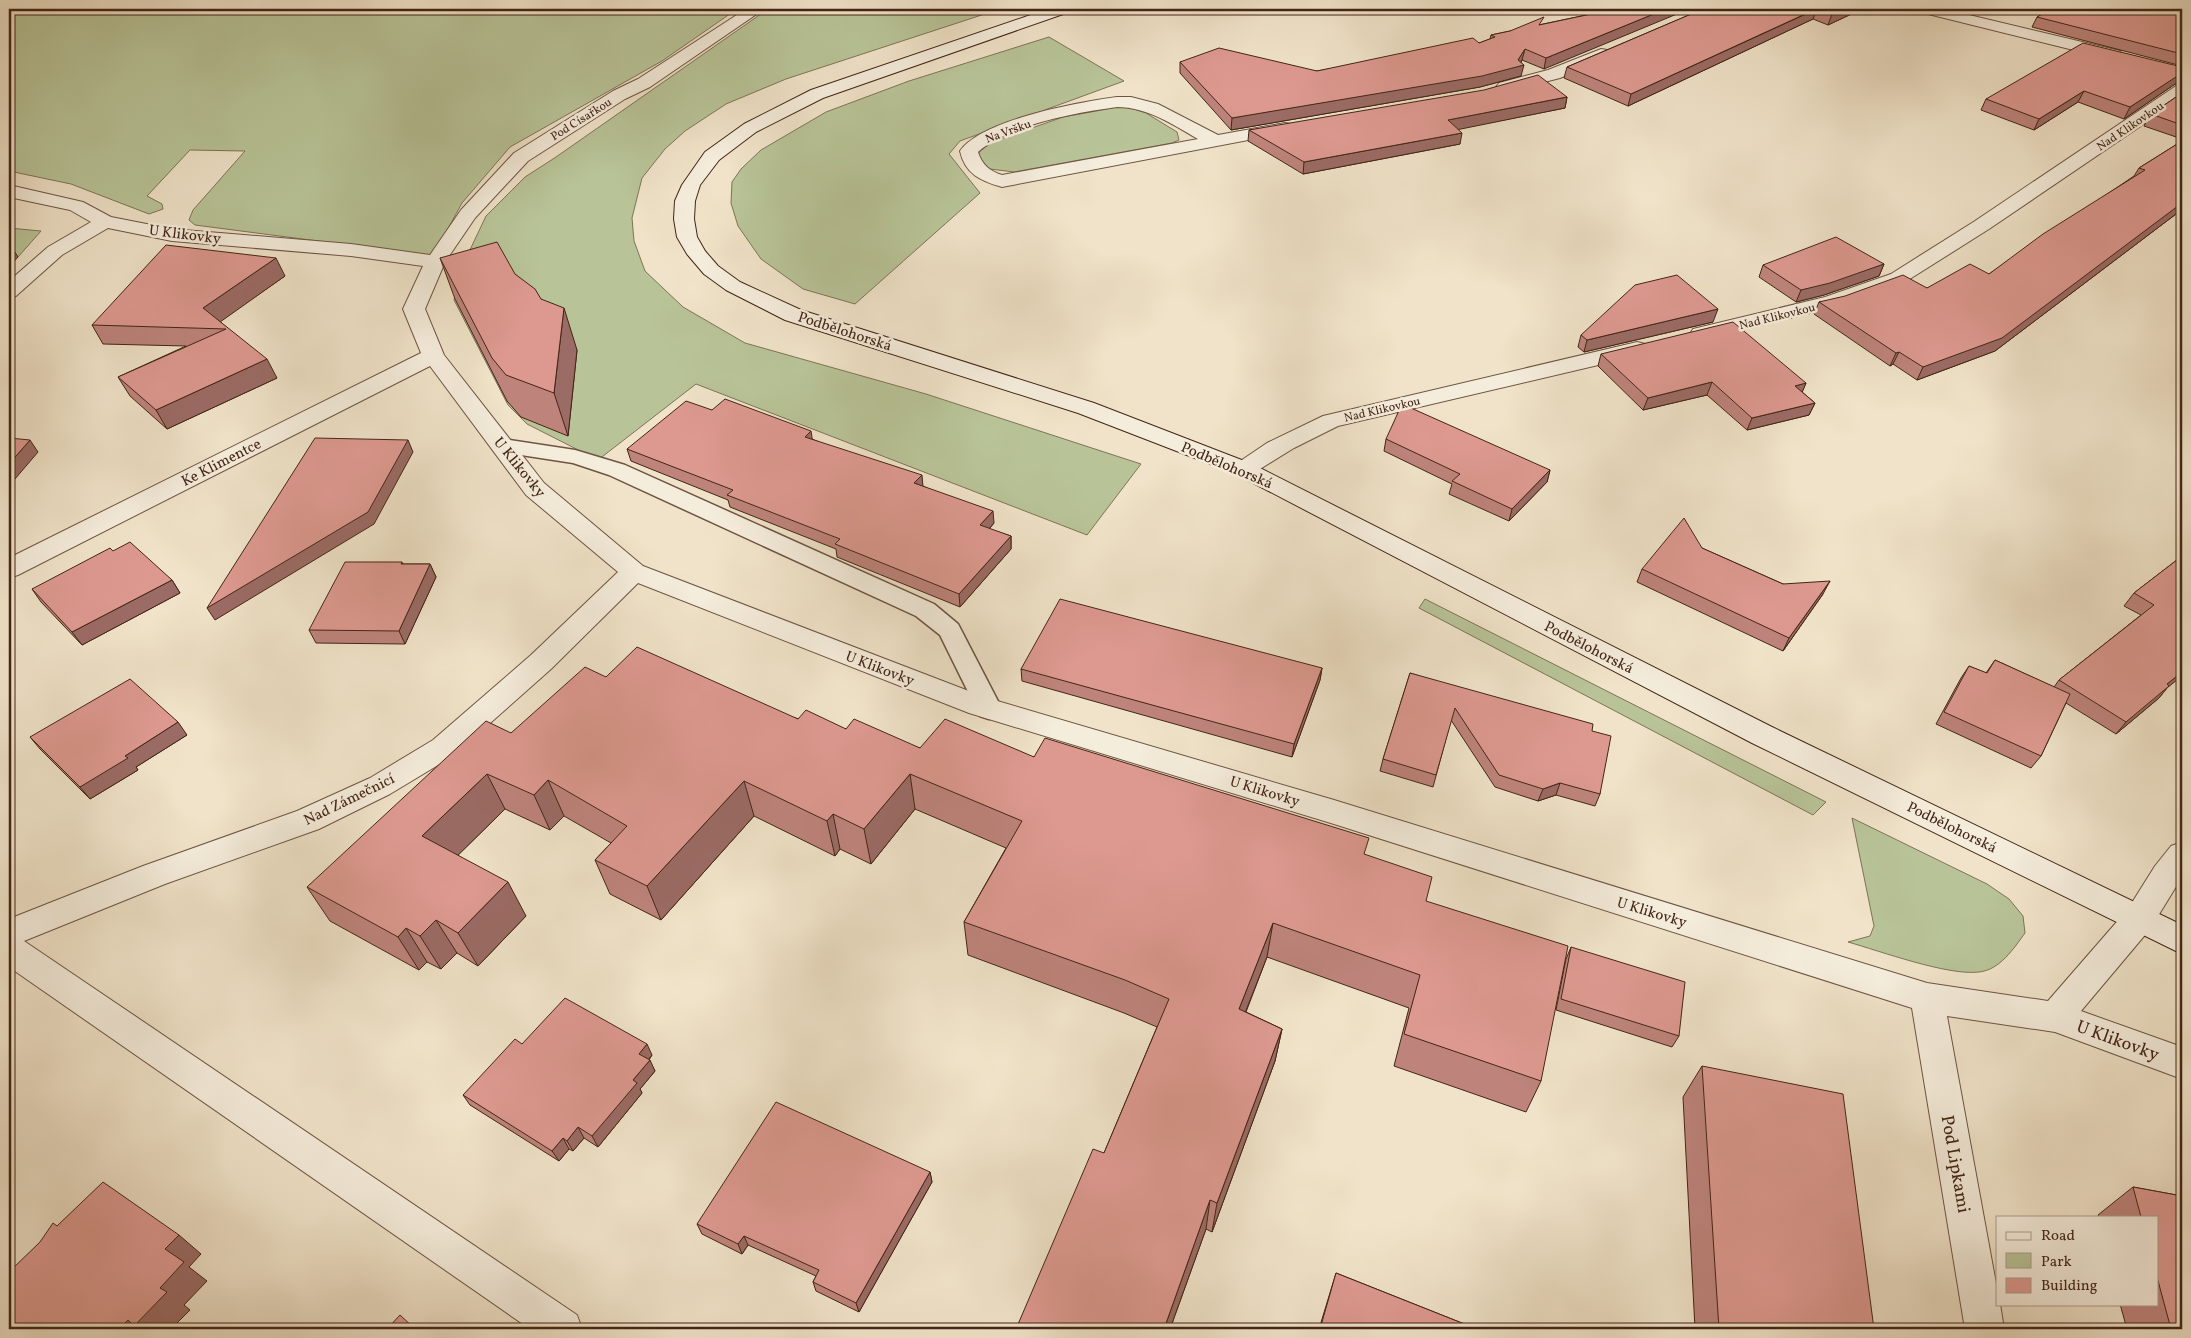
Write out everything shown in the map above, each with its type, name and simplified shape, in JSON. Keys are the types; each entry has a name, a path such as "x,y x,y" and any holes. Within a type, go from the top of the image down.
{"street":[{"name":"Pod Císařkou","path":"435,262 468,214 520,157 619,95 644,84 756,9"},
{"name":"Podbělohorská","path":"1063,9 817,94 750,128 712,156 691,185 684,210 687,237 697,254 706,265 732,286 793,314 1086,408 1244,469 1762,735 2182,940"},
{"path":"1926,9 2125,58"},
{"path":"1490,92 1554,74 1617,47"},
{"name":"Nad Klikovkou","path":"1685,338 1832,302 1898,278 1982,225 2182,90"},
{"name":"Na Vršku","path":"1214,140 1146,106 1130,102 1114,102 1075,108 989,136 972,146 969,151 976,169 993,179 1002,181 1214,140 1300,126"},
{"name":"U Klikovky","path":"9,191 76,206 105,222 172,235 351,250 435,262 414,309 433,356 535,489 634,572 989,709 1334,812 1927,998 2055,1017 2182,1063"},
{"path":"9,292 55,251 105,222"},
{"name":"Nad Klikovkou","path":"1244,469 1276,446 1331,421 1656,344"},
{"name":"Ke Klimentce","path":"9,569 433,356"},
{"name":"Nad Zámečnicí","path":"9,933 154,875 308,820 380,786 443,748 541,662 634,572"},
{"path":"2055,1017 2139,919 2166,875 2182,855"},
{"path":"9,949 563,1329"},
{"name":"Pod Lipkami","path":"1927,998 1985,1329"}],"lane":[{"path":"503,446 575,457 617,470 925,610 948,630 989,709"}],"green space":[{"path":"9,9 737,9 662,61 510,147 462,203 433,256 195,225 189,220 193,210 245,151 190,150 147,196 162,204 163,209 149,214 71,184 9,171"},
{"path":"768,9 1000,9 786,79 726,104 685,131 665,149 642,178 632,218 634,241 645,271 683,307 745,343 926,394 1141,464 1087,535 696,384 598,460 527,424 508,405 454,300 459,273 486,216 525,177"},
{"path":"1049,37 1124,81 960,141 949,154 980,193 855,304 803,289 761,259 738,226 731,203 732,182 741,169 761,150 826,112 909,81"},
{"path":"1124,106 1146,113 1177,132 1179,140 1172,143 1014,172 990,169 979,162 979,153 984,145 1063,117"},
{"path":"9,228 41,231 18,257 9,257"},
{"path":"1425,599 1826,802 1813,815 1419,608"},
{"path":"1852,818 1987,884 2009,899 2023,916 2025,933 2000,963 1979,972 1932,967 1848,942 1870,936 1874,926"}],"building":[{"path":"1615,9 1666,9 1546,58 1525,49 1518,60 1524,65 1482,76 1232,118 1180,62 1219,48 1317,71 1473,38 1479,43 1495,37 1491,35 1510,31 1544,17 1539,25"},
{"path":"1703,9 1816,9 1631,94 1567,67"},
{"path":"1818,9 1843,9 1832,14"},
{"path":"2051,9 2182,9 2182,54 2037,17"},
{"path":"2083,43 2182,67 2182,73 2130,107 2084,91 2039,119 1986,99"},
{"path":"1538,75 1567,97 1448,120 1462,133 1304,162 1249,130 1484,90"},
{"path":"2182,93 2182,125 2151,114"},
{"path":"2182,141 2182,203 2002,338 1923,367 1899,352 1896,353 1819,302 1845,296 1903,275 1927,288 1970,264 1989,274 2043,234 2145,170 2139,168"},
{"path":"1836,237 1884,264 1830,283 1801,290 1763,265"},
{"path":"497,242 515,274 535,289 541,299 564,308 554,393 506,375 492,358 440,258"},
{"path":"166,245 276,258 203,308 267,359 156,410 118,377 226,329 92,325"},
{"path":"1677,275 1718,309 1587,340 1581,335 1635,285"},
{"path":"1733,322 1806,383 1795,386 1815,403 1752,418 1712,382 1648,398 1601,354"},
{"path":"725,399 811,431 805,437 922,475 914,483 993,511 980,525 1011,536 959,594 835,544 840,539 727,495 733,490 627,449 686,401 712,410"},
{"path":"1402,404 1550,470 1512,509 1452,481 1460,474 1386,439"},
{"path":"9,438 30,440 9,464"},
{"path":"315,438 408,440 368,512 207,608"},
{"path":"1684,518 1702,548 1783,584 1830,581 1789,638 1642,569"},
{"path":"130,542 172,580 72,632 32,589 110,548 113,551"},
{"path":"2182,556 2182,672 2167,684 2169,686 2126,722 2059,680 2154,605 2134,593"},
{"path":"345,562 430,564 399,631 309,630"},
{"path":"1060,599 1322,668 1294,744 1021,669"},
{"path":"637,647 798,719 806,710 846,729 854,719 920,748 945,719 1034,757 1045,738 1369,838 1364,854 1432,877 1426,901 1568,946 1541,1081 1404,1034 1420,975 1273,923 1239,1009 1282,1029 1217,1203 1210,1200 1164,1329 1016,1329 1093,1149 1104,1153 1169,999 1125,980 964,922 1022,821 910,774 864,829 833,814 827,821 744,781 647,886 595,860 627,826 548,780 534,795 487,774 422,836 508,882 458,933 436,920 420,936 406,928 398,937 307,887 486,721 511,733 585,667 606,677"},
{"path":"1995,660 2070,694 2041,756 1944,712 1969,666 1987,673"},
{"path":"1410,673 1593,724 1592,731 1611,736 1600,794 1560,783 1543,789 1499,775 1455,708 1436,775 1383,759"},
{"path":"130,679 178,722 125,756 128,758 80,787 30,737"},
{"path":"1571,947 1685,982 1679,1036 1561,999"},
{"path":"565,998 647,1044 639,1054 650,1060 633,1080 637,1083 592,1136 578,1127 567,1141 563,1138 552,1151 463,1095 515,1039 522,1044"},
{"path":"1702,1066 1843,1094 1874,1329 1719,1329"},
{"path":"776,1102 930,1172 856,1303 813,1282 819,1270 744,1236 738,1244 697,1224"},
{"path":"103,1182 179,1235 165,1249 184,1262 160,1288 167,1292 134,1326 128,1320 119,1329 9,1329 9,1272 40,1242 53,1223 57,1226"},
{"path":"2133,1187 2182,1196 2182,1329 2171,1329 2158,1281 2158,1216 2141,1216"},
{"path":"1336,1273 1477,1329 1320,1329"},
{"path":"400,1315 415,1329 387,1329"}]}
